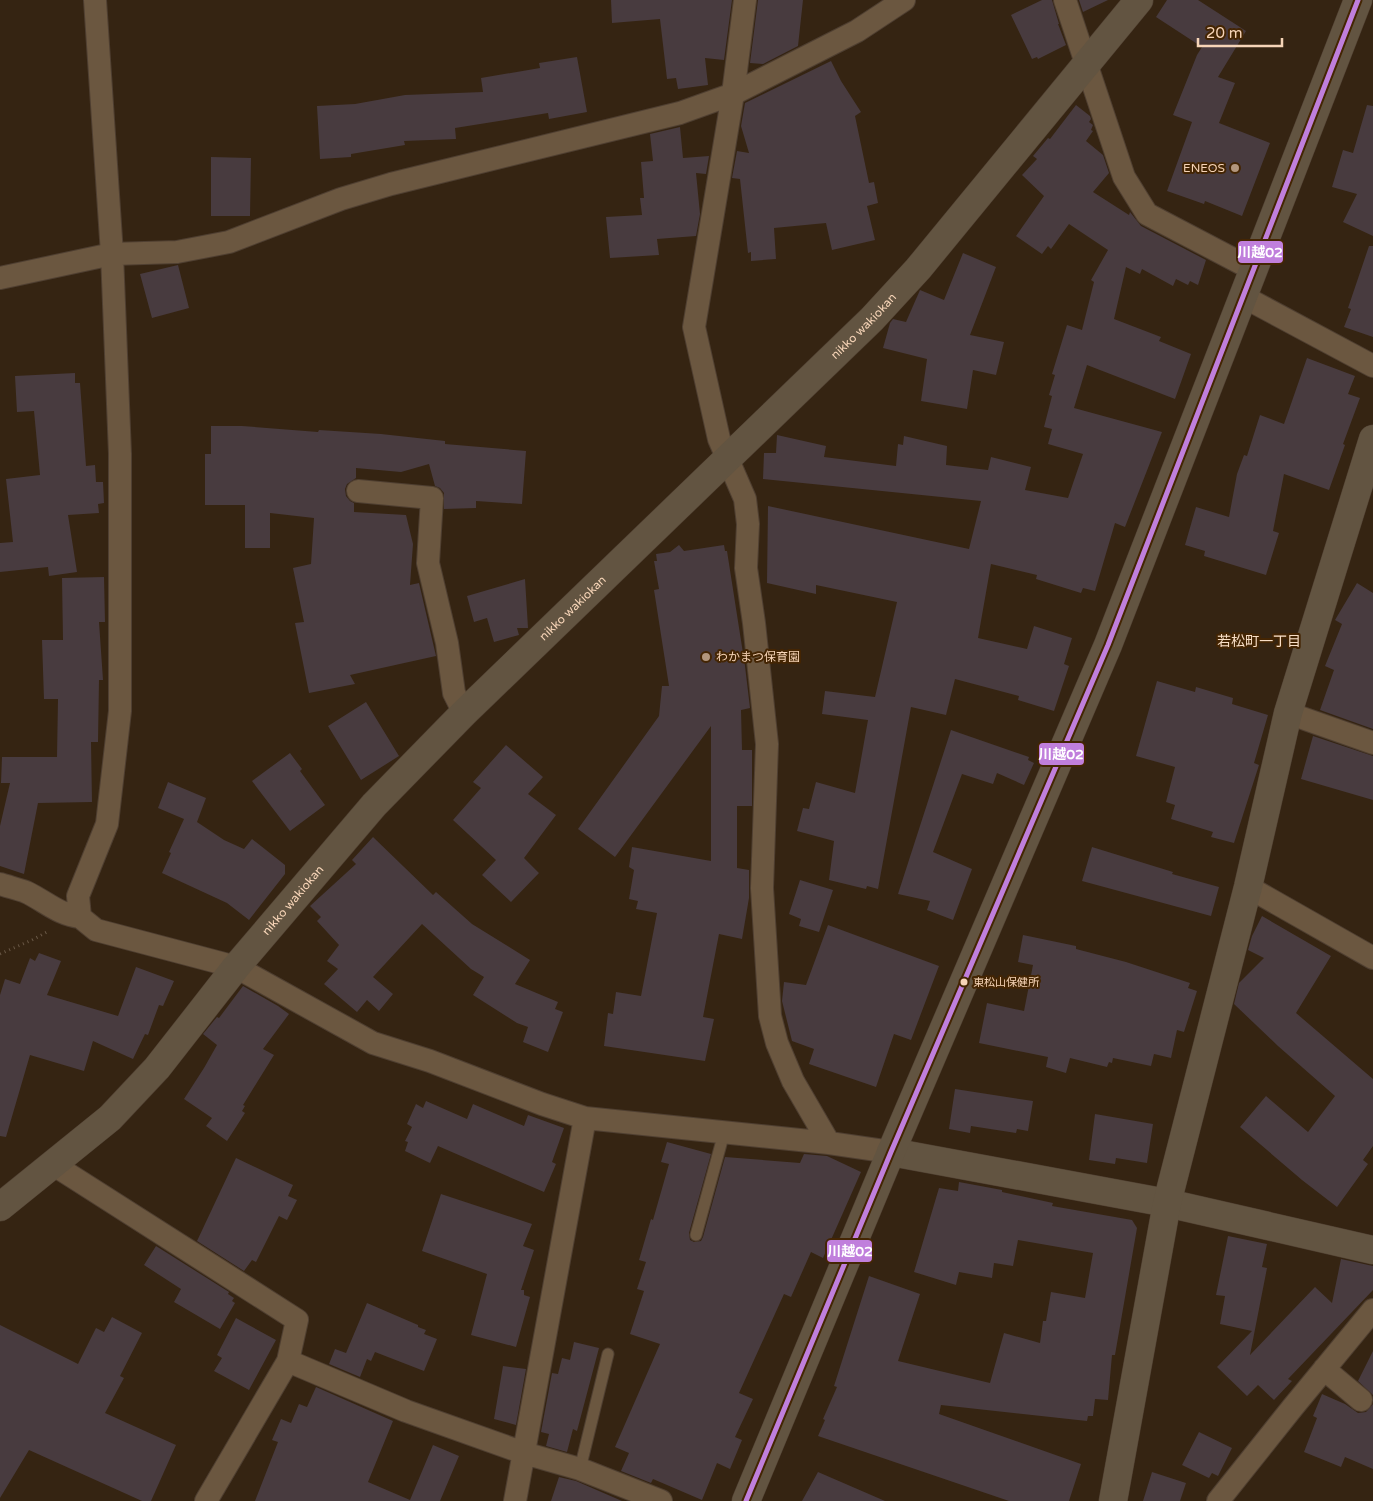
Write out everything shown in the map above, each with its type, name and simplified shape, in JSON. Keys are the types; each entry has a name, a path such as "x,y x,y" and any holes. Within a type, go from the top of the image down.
{"street":[{"path":"75,917 78,896 107,824 120,711 120,454 112,254 95,0"},
{"path":"746,0 733,94 694,326 719,439 745,499 748,524 746,568 767,744 762,888 770,1016 777,1043 794,1081 829,1143"},
{"path":"0,278 112,254 177,252 229,242 341,199 391,184 662,117 733,94 857,31 904,0"},
{"path":"1065,0 1124,177 1146,214 1254,270"},
{"name":"nikko wakiokan","path":"4,1199 54,1165 110,1118 157,1068 236,967 374,805 464,713 885,305 918,269 1139,0"},
{"path":"746,1501 891,1152 1108,646 1358,0"},
{"path":"1244,297 1373,366"},
{"path":"1113,1501 1167,1203 1248,887 1288,713 1373,439"},
{"path":"358,491 432,498 428,563 447,643 454,693 464,713"},
{"path":"1288,713 1373,744"},
{"path":"0,884 27,892 57,911 75,917 96,930 236,967 373,1043 430,1061 542,1104 585,1118 829,1143 891,1152 1167,1203 1373,1250"},
{"path":"1248,887 1373,958"},
{"path":"515,1501 585,1118"},
{"path":"54,1165 297,1320 288,1361 207,1501"},
{"path":"1218,1501 1324,1369 1372,1315"},
{"path":"288,1361 406,1411 524,1453 580,1469 661,1501"},
{"path":"1324,1369 1361,1400"}],"lane":[{"path":"696,1235 724,1132"},
{"path":"580,1469 608,1354"}],"path":[{"path":"0,954 32,940 75,917"}],"building":[{"path":"611,0 732,0 724,60 705,58 708,85 678,89 676,78 667,79 660,19 612,23"},
{"path":"758,0 803,0 798,46 763,64 750,63"},
{"path":"1042,0 1052,0 1066,45 1038,59 1037,57 1032,59 1011,15"},
{"path":"1079,0 1108,0 1083,12"},
{"path":"1167,0 1198,0 1246,31 1218,77 1235,83 1219,123 1270,143 1242,216 1205,201 1204,204 1167,191 1192,122 1173,115 1202,47 1156,17"},
{"path":"577,57 587,112 549,119 548,113 455,128 456,139 404,141 405,145 351,154 351,157 320,159 317,106 355,104 405,95 483,92 481,78 540,68 539,63"},
{"path":"831,61 841,81 861,112 855,116 869,183 874,182 878,203 867,206 875,240 832,250 826,223 774,228 776,259 751,261 751,252 748,253 740,179 732,178 737,151 749,153 741,126 745,103"},
{"path":"1076,105 1090,116 1089,122 1093,125 1091,130 1093,131 1086,141 1103,155 1109,173 1093,192 1129,215 1130,212 1141,226 1206,260 1198,285 1190,281 1188,285 1176,279 1173,286 1142,269 1140,274 1126,267 1114,319 1161,337 1159,341 1191,354 1175,399 1087,365 1074,408 1162,432 1125,527 1115,523 1095,591 1083,588 1081,593 1036,579 1037,575 991,564 978,638 1027,649 1034,626 1072,638 1064,664 1069,666 1054,711 1018,700 1019,696 955,679 946,715 911,707 878,889 867,886 866,889 829,880 834,841 797,831 803,808 809,809 816,782 855,793 868,720 822,714 825,691 875,697 897,602 816,585 816,594 767,583 768,506 969,549 981,501 763,479 764,453 776,453 777,435 826,446 824,457 896,466 898,444 903,445 904,436 947,446 946,465 988,470 991,457 1031,467 1025,490 1068,498 1083,454 1048,444 1052,429 1044,427 1052,396 1049,395 1055,375 1052,374 1067,325 1082,330 1094,282 1091,280 1108,250 1069,224 1051,249 1048,246 1042,254 1016,236 1044,196 1022,175 1037,159 1033,156 1048,138 1050,139"},
{"path":"1367,105 1373,106 1373,236 1343,222 1357,194 1332,187 1343,150 1353,153"},
{"path":"680,127 683,158 709,156 706,174 696,173 700,214 696,236 657,239 659,255 610,258 606,217 642,215 640,198 644,198 641,162 653,161 650,134"},
{"path":"211,157 251,158 250,216 211,216"},
{"path":"1369,246 1373,246 1373,337 1344,327 1351,309 1348,308"},
{"path":"963,253 996,267 970,335 1004,342 996,375 973,370 967,409 921,401 927,359 883,348 890,323 893,319 906,322 920,290 944,300"},
{"path":"178,265 189,308 152,318 140,274"},
{"path":"1307,358 1355,376 1348,394 1360,398 1329,490 1284,474 1273,531 1279,533 1266,575 1204,556 1205,551 1185,545 1196,507 1229,517 1237,474 1244,455 1247,456 1260,415 1284,424"},
{"path":"75,373 75,383 80,383 86,466 95,465 96,482 103,482 104,503 98,504 99,513 68,515 77,572 49,576 48,567 0,572 0,543 13,542 6,479 40,475 34,411 17,412 15,376"},
{"path":"211,426 381,434 445,441 445,444 526,451 522,504 476,501 476,508 444,509 444,493 435,486 429,464 401,472 356,468 356,478 347,484 345,489 346,496 354,503 354,512 406,515 413,544 410,585 419,583 436,656 350,675 355,684 309,693 295,623 304,622 293,568 311,564 314,518 270,513 270,548 245,548 245,505 205,505 205,454 211,454"},
{"path":"679,545 684,551 724,545 725,551 727,551 750,708 741,710 742,750 752,750 752,806 737,806 737,868 749,870 749,898 742,939 719,934 703,1017 714,1019 705,1061 604,1046 608,1013 613,1014 616,992 641,996 657,913 636,909 638,901 629,899 634,870 629,867 632,847 711,861 711,726 615,857 578,829 659,716 662,686 669,686 654,590 659,589 654,561 657,561 656,554 670,552"},
{"path":"104,577 105,622 99,622 103,680 99,680 98,742 91,742 92,802 38,803 24,874 0,866 0,826 10,783 1,783 2,757 57,757 58,699 44,699 42,640 63,640 62,578"},
{"path":"525,579 528,628 517,628 519,635 494,642 487,618 474,622 467,596"},
{"path":"1357,583 1373,593 1373,729 1320,710 1334,670 1325,666 1342,624 1335,620"},
{"path":"1157,681 1195,692 1196,687 1233,698 1232,704 1268,715 1254,763 1259,765 1234,843 1211,837 1213,832 1171,819 1175,805 1166,802 1175,767 1136,756"},
{"path":"366,702 399,756 361,780 328,726"},
{"path":"951,730 1029,757 1028,760 1034,763 1024,785 997,773 993,784 962,774 933,852 972,869 953,920 927,910 930,901 898,894"},
{"path":"1313,736 1373,756 1373,800 1301,779"},
{"path":"506,745 543,777 528,794 556,815 524,858 539,873 511,902 482,875 496,860 453,820 481,788 473,782"},
{"path":"290,753 302,769 300,771 325,805 290,831 252,781"},
{"path":"168,782 206,798 197,822 224,840 244,849 252,839 285,865 285,874 249,920 227,903 162,873 184,819 158,808"},
{"path":"373,837 433,895 436,892 472,924 530,960 515,984 558,1002 555,1009 563,1012 548,1052 523,1042 528,1027 517,1023 473,995 484,977 471,969 422,924 373,977 393,994 379,1011 367,1000 357,1012 324,984 338,969 327,961 339,945 317,921 321,917 310,906 356,864 352,860"},
{"path":"1092,847 1173,872 1172,874 1219,887 1211,916 1082,881"},
{"path":"800,880 833,890 819,932 799,926 801,919 789,914"},
{"path":"1262,916 1331,956 1296,1013 1373,1079 1373,1146 1363,1160 1368,1164 1337,1207 1240,1127 1266,1096 1308,1132 1335,1096 1234,1004 1239,983 1264,958 1248,950 1252,936"},
{"path":"828,925 939,966 911,1040 894,1034 876,1087 809,1064 814,1049 792,1041 782,1001 784,982 806,985"},
{"path":"1023,935 1076,946 1076,949 1126,962 1190,983 1188,988 1197,991 1184,1032 1177,1030 1171,1058 1154,1054 1151,1066 1113,1058 1112,1063 1109,1062 1107,1067 1070,1058 1066,1073 1046,1067 1048,1057 979,1043 987,1003 1024,1011 1033,965 1018,962"},
{"path":"39,953 61,961 47,995 118,1016 136,967 174,981 163,1006 159,1005 148,1035 145,1034 133,1059 93,1041 84,1071 30,1055 6,1137 0,1136 0,995 5,979 20,984 30,958 35,961"},
{"path":"243,986 289,1014 263,1049 274,1055 243,1105 245,1106 242,1111 245,1113 227,1141 206,1126 212,1118 184,1099 217,1045 203,1034 217,1017 219,1018"},
{"path":"955,1089 1033,1101 1028,1131 1017,1129 1016,1133 971,1126 970,1133 949,1129"},
{"path":"426,1101 467,1119 473,1104 524,1126 528,1115 564,1128 552,1162 556,1164 544,1192 438,1146 430,1163 405,1151 408,1142 405,1141 412,1127 407,1124 416,1104 423,1108"},
{"path":"1095,1114 1153,1124 1147,1163 1116,1158 1115,1164 1089,1160"},
{"path":"667,1142 711,1154 689,1233 690,1240 694,1242 701,1241 703,1237 725,1157 800,1163 804,1154 827,1156 861,1172 823,1258 811,1252 791,1297 784,1294 739,1393 753,1399 735,1437 742,1440 730,1469 717,1463 702,1500 653,1479 651,1483 621,1471 629,1453 615,1447 660,1344 630,1334 644,1291 637,1289 646,1262 639,1260 669,1164 661,1162"},
{"path":"236,1158 293,1185 288,1196 297,1200 287,1220 279,1216 256,1262 252,1260 244,1271 197,1241"},
{"path":"959,1182 1002,1190 1002,1192 1053,1203 1052,1206 1132,1220 1137,1228 1115,1355 1112,1355 1108,1400 1095,1399 1093,1416 1088,1416 1087,1421 941,1405 939,1414 1081,1464 1069,1501 1009,1501 818,1436 837,1387 834,1386 869,1276 920,1294 898,1361 990,1383 1004,1333 1040,1343 1043,1321 1046,1321 1051,1292 1085,1298 1093,1253 1018,1240 1013,1266 994,1263 992,1278 959,1272 956,1285 914,1272 939,1188 958,1191"},
{"path":"441,1194 532,1224 523,1246 534,1250 521,1290 524,1290 524,1295 530,1297 516,1347 471,1335 487,1274 422,1251"},
{"path":"1228,1236 1267,1244 1262,1267 1267,1268 1250,1355 1315,1287 1332,1303 1341,1259 1373,1266 1373,1290 1288,1379 1292,1381 1274,1400 1258,1385 1247,1396 1217,1367 1252,1331 1220,1324 1225,1296 1216,1295"},
{"path":"156,1246 229,1292 228,1294 234,1298 232,1301 235,1303 220,1329 174,1302 181,1289 144,1265"},
{"path":"367,1303 418,1325 418,1327 426,1330 424,1334 437,1339 424,1371 375,1352 371,1361 367,1359 360,1377 329,1364 335,1349 346,1353"},
{"path":"112,1317 142,1333 120,1376 124,1378 105,1413 176,1445 151,1501 142,1501 29,1450 0,1498 0,1325 78,1364 96,1328 104,1332"},
{"path":"236,1318 276,1340 249,1390 214,1371 222,1358 217,1355"},
{"path":"574,1342 599,1348 577,1431 573,1429 567,1452 546,1446 549,1434 541,1432 552,1373 558,1374 562,1358 570,1360"},
{"path":"1373,1351 1373,1395 1358,1381"},
{"path":"503,1366 526,1369 516,1425 494,1419"},
{"path":"316,1387 393,1421 368,1482 410,1500 433,1445 459,1456 440,1501 255,1501 278,1442 272,1440 281,1419 291,1423 299,1404 307,1407"},
{"path":"1322,1394 1345,1404 1358,1413 1366,1412 1373,1404 1373,1469 1345,1457 1341,1467 1304,1452 1317,1418 1313,1416"},
{"path":"1199,1432 1232,1448 1218,1476 1212,1473 1209,1478 1182,1465"},
{"path":"818,1472 885,1501 802,1501"},
{"path":"1152,1472 1186,1483 1180,1501 1143,1501"},
{"path":"559,1477 576,1481 622,1501 551,1501"}],"transit line":[{"name":"川越02","path":"746,1501 891,1152 1108,645 1358,0"}],"place":[{"name":"ENEOS","path":"1235,168"},
{"name":"わかまつ保育園","path":"706,657"},
{"name":"東松山保健所","path":"964,982"}],"district":[{"name":"若松町一丁目","path":"1259,641"}]}
